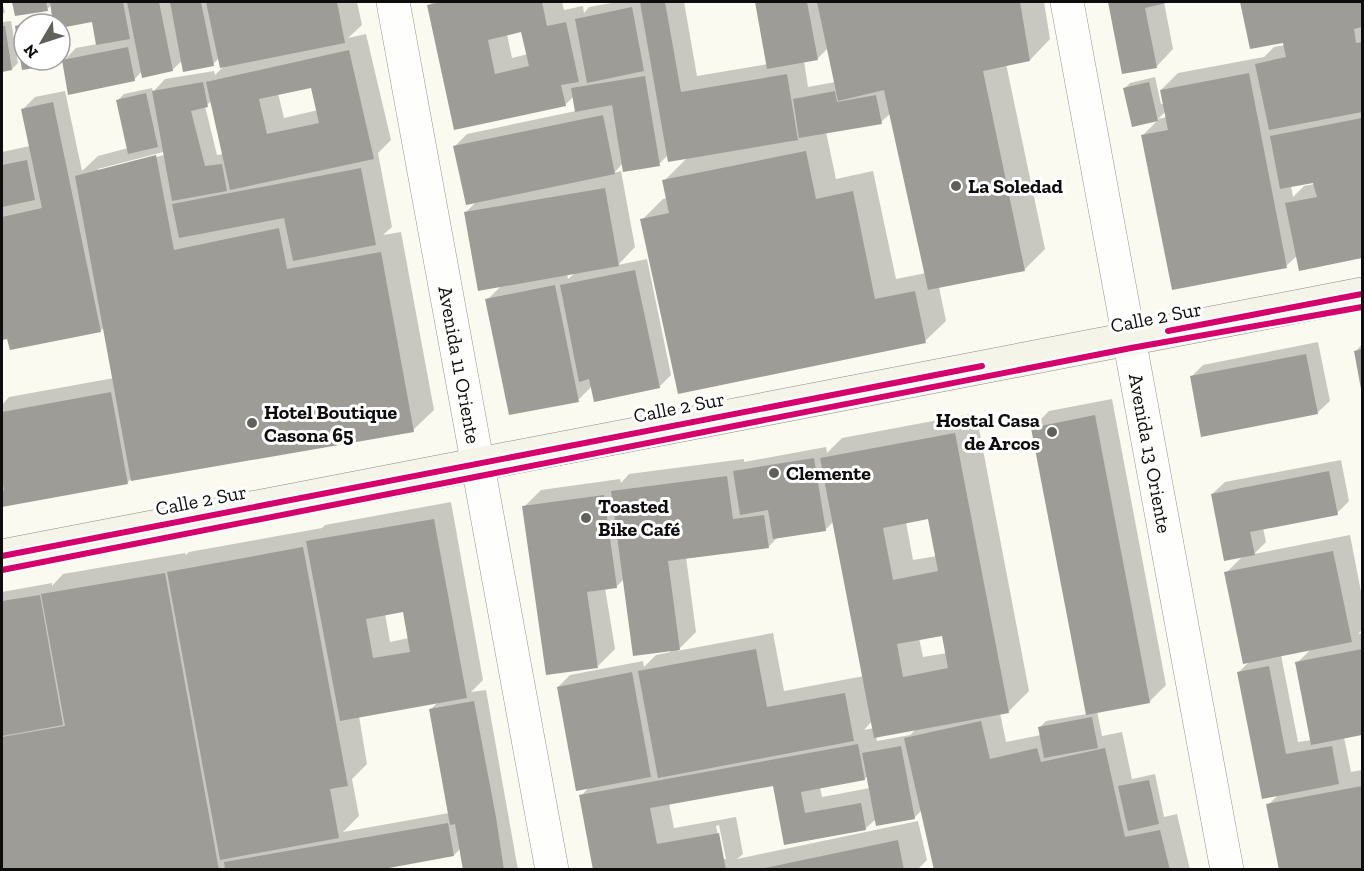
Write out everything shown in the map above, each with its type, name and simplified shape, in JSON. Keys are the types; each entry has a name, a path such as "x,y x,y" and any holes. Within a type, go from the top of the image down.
{"street":[{"name":"Avenida 11 Oriente","path":"393,2 552,870"},
{"name":"Avenida 13 Oriente","path":"1067,2 1227,870"},
{"name":"Calle 2 Sur","path":"2,556 479,462 1362,294"}],"building":[{"path":"12,2 46,2 48,11 41,12 14,12"},
{"path":"50,2 123,2 130,39 96,45 92,22 72,26 72,12 51,12"},
{"path":"127,2 159,2 173,71 142,78"},
{"path":"170,2 201,2 214,66 183,72"},
{"path":"206,2 337,2 345,43 220,68"},
{"path":"442,2 542,2 547,26 566,22 579,82 561,85 566,106 454,130 427,5","holes":["521,32 529,66 495,74 488,40"]},
{"path":"640,2 665,2 681,92 787,74 798,140 668,162"},
{"path":"755,2 807,2 818,60 767,69"},
{"name":"La Soledad","path":"817,2 1020,2 1030,61 983,71 1025,271 928,290 884,90 838,101"},
{"path":"1108,2 1170,2 1145,8 1157,68 1122,74"},
{"path":"1240,2 1362,2 1362,27 1354,29 1356,43 1362,42 1362,112 1269,130 1255,64 1286,57 1283,43 1250,49"},
{"path":"632,7 644,71 587,83 575,19"},
{"path":"2,26 5,26 12,70 2,72"},
{"path":"128,47 135,81 68,95 64,72 72,72 72,58"},
{"path":"349,50 374,159 230,190 206,82","holes":["311,88 319,123 267,134 259,99"]},
{"path":"1249,73 1287,268 1172,290 1141,135 1168,130 1160,90"},
{"path":"645,76 660,166 623,172 612,105 575,112 571,88"},
{"path":"203,82 208,107 191,111 205,166 222,164 227,191 172,201 152,91"},
{"path":"1149,82 1158,121 1132,127 1123,88"},
{"path":"835,91 837,102 876,95 882,124 799,138 793,99"},
{"path":"146,93 158,147 128,154 116,100"},
{"path":"53,102 101,332 10,350 7,339 2,340 2,217 42,208 21,109"},
{"path":"603,115 615,174 466,205 453,146"},
{"path":"1362,118 1362,258 1299,271 1285,203 1317,197 1313,183 1280,189 1270,136"},
{"path":"806,151 816,199 853,191 875,299 915,291 926,343 678,394 640,219 669,213 662,180"},
{"path":"156,155 174,250 279,228 287,269 381,252 414,432 131,481 75,176"},
{"path":"27,160 35,200 2,207 2,165"},
{"path":"361,168 376,245 293,261 284,218 179,238 172,204"},
{"path":"605,188 619,266 478,291 464,212"},
{"path":"635,270 660,388 594,402 589,379 579,382 560,285"},
{"path":"555,285 579,402 509,415 485,299"},
{"path":"1362,349 1362,389 1361,389 1354,351"},
{"path":"1306,354 1318,414 1201,437 1190,376"},
{"path":"111,392 128,484 2,507 2,487 4,491 2,412"},
{"path":"1095,415 1150,703 1086,715 1031,428"},
{"path":"955,433 1009,713 874,738 820,458","holes":["928,519 938,571 893,580 883,528","942,636 948,668 903,677 897,644"]},
{"path":"814,458 826,531 773,539 768,510 740,515 733,471"},
{"path":"1329,471 1338,515 1250,532 1255,555 1224,561 1211,494"},
{"path":"727,476 733,519 764,515 769,548 668,561 680,650 633,656 611,491"},
{"path":"604,495 617,588 587,592 598,668 546,675 522,506"},
{"path":"434,519 467,698 340,721 306,541","holes":["403,612 410,652 373,658 366,619"]},
{"path":"303,547 348,786 330,789 339,838 220,860 167,572"},
{"path":"1333,551 1352,642 1243,664 1224,572"},
{"path":"165,573 219,870 2,870 2,737 65,726 41,594"},
{"path":"40,595 63,725 2,736 2,601"},
{"path":"756,649 767,707 845,693 854,741 658,778 638,671"},
{"path":"1362,649 1362,735 1311,745 1295,662"},
{"path":"1269,666 1286,754 1332,746 1339,784 1262,799 1237,672"},
{"path":"632,672 651,777 576,791 557,687"},
{"path":"474,701 504,870 463,870 455,824 450,825 429,709"},
{"path":"1092,717 1098,748 1044,758 1038,727"},
{"path":"981,721 990,759 1037,748 1041,762 1105,748 1125,837 1160,830 1170,870 934,870 904,738"},
{"path":"858,744 865,780 801,792 805,813 861,803 866,830 784,845 773,786 650,808 657,844 719,833 726,870 593,870 579,795"},
{"path":"901,746 915,819 876,826 862,753"},
{"path":"1149,780 1159,824 1128,831 1118,786"},
{"path":"1362,786 1362,870 1279,870 1266,804"},
{"path":"448,823 454,856 378,870 225,870 224,862"},
{"path":"898,840 904,870 765,870 765,868"}],"cycle path":[{"path":"1168,331 1362,294"},
{"path":"2,570 1131,348 1362,307"},
{"path":"2,556 982,366"}],"place":[{"name":"La Soledad","path":"956,186"},
{"name":"Hotel Boutique Casona 65","path":"252,423"},
{"name":"Hostal Casa de Arcos","path":"1052,432"},
{"name":"Clemente","path":"774,473"},
{"name":"Toasted Bike Café","path":"586,518"}]}
